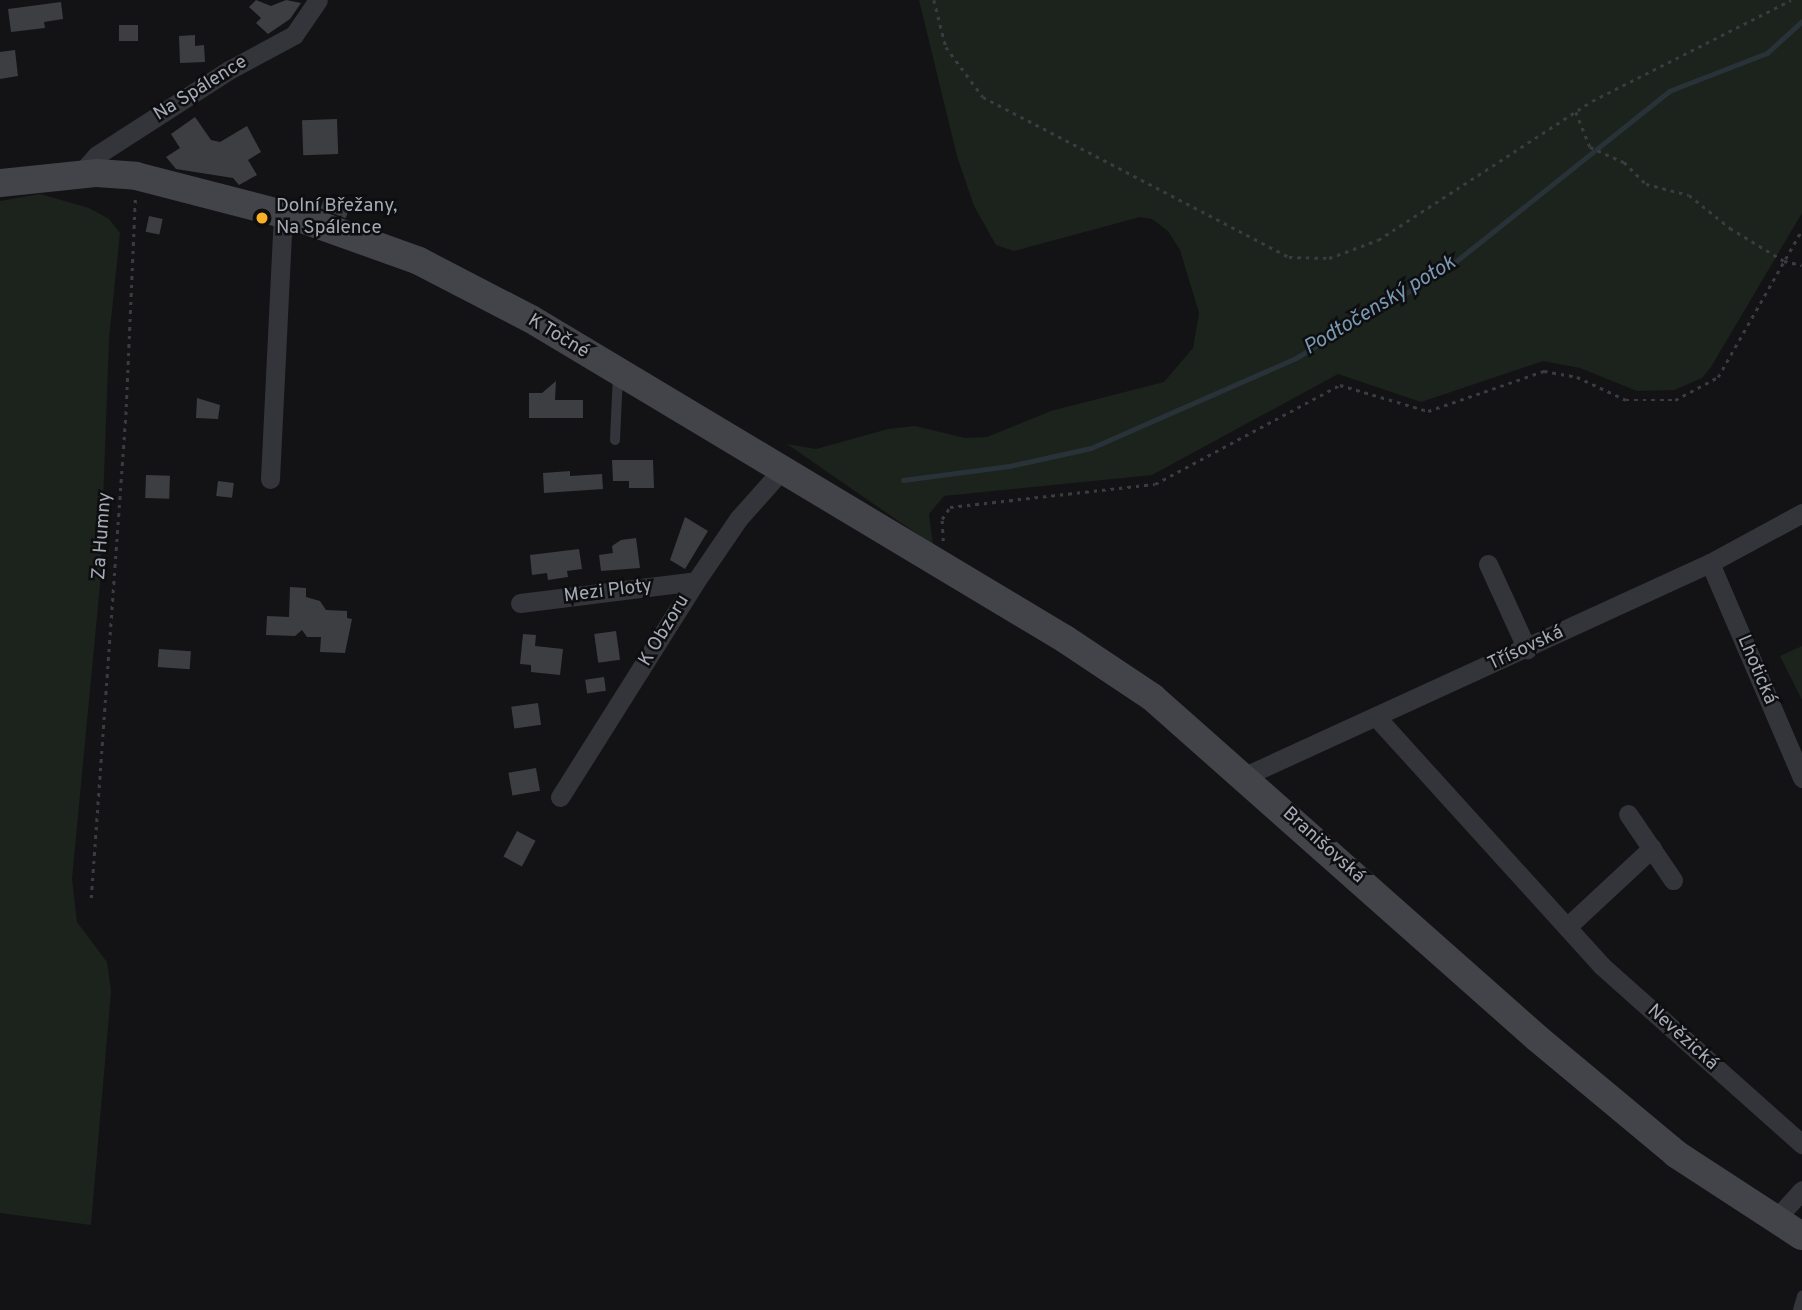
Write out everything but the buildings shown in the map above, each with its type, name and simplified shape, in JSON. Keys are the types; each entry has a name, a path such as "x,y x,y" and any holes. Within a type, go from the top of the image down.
{"street":[{"name":"Na Spálence","path":"79,175 97,155 229,70 294,35 318,0"},
{"name":"K Točné","path":"0,183 79,175 136,176 283,214 419,261 531,319 817,493"},
{"path":"270,479 283,214"},
{"name":"K Obzoru","path":"560,797 695,581 738,518 780,472"},
{"name":"Branišovská","path":"817,493 1065,639 1152,697 1245,776 1537,1038 1676,1154 1802,1236"},
{"name":"Třísovská","path":"1245,776 1378,719 1710,563 1802,513"},
{"name":"Lhotická","path":"1710,563 1802,778"},
{"path":"1488,564 1527,649"},
{"name":"Mezi Ploty","path":"520,603 695,581"},
{"name":"Nevězická","path":"1378,719 1602,966 1802,1144"},
{"path":"1628,814 1673,880"},
{"path":"1567,927 1652,849"},
{"path":"1775,1220 1802,1190"}],"lane":[{"path":"615,440 618,373"},
{"path":"1798,1310 1802,1296"}],"path":[{"path":"934,0 947,47 983,97 1289,257 1329,258 1378,240 1576,112 1791,0"},
{"path":"1576,112 1590,147 1624,162 1646,184 1689,195 1707,213 1784,261 1802,265"},
{"name":"Za Humny","path":"92,898 126,407 136,176"},
{"path":"943,567 942,519 950,506 1155,484 1340,385 1428,411 1544,371 1577,377 1626,400 1675,400 1718,377 1802,230"}],"shaded area":[{"path":"919,0 1802,0 1802,213 1711,367 1702,378 1674,390 1637,391 1580,368 1543,361 1421,402 1338,374 1152,475 944,496 929,514 933,545 787,444 816,449 888,429 915,426 965,438 987,437 1051,411 1164,382 1193,348 1199,313 1180,250 1168,231 1152,219 1140,217 1014,251 996,245 974,206 957,156"},
{"path":"40,194 89,208 109,219 120,233 109,339 100,585 72,879 77,922 107,962 111,991 91,1225 0,1213 0,201"},
{"path":"1802,646 1802,700 1780,656"}],"waterway":[{"name":"Podtočenský potok","path":"903,480 1009,466 1091,448 1294,359 1445,270 1669,91 1767,53 1802,21"}],"place":[{"name":"Dolní Břežany, Na Spálence","path":"262,218"}]}
